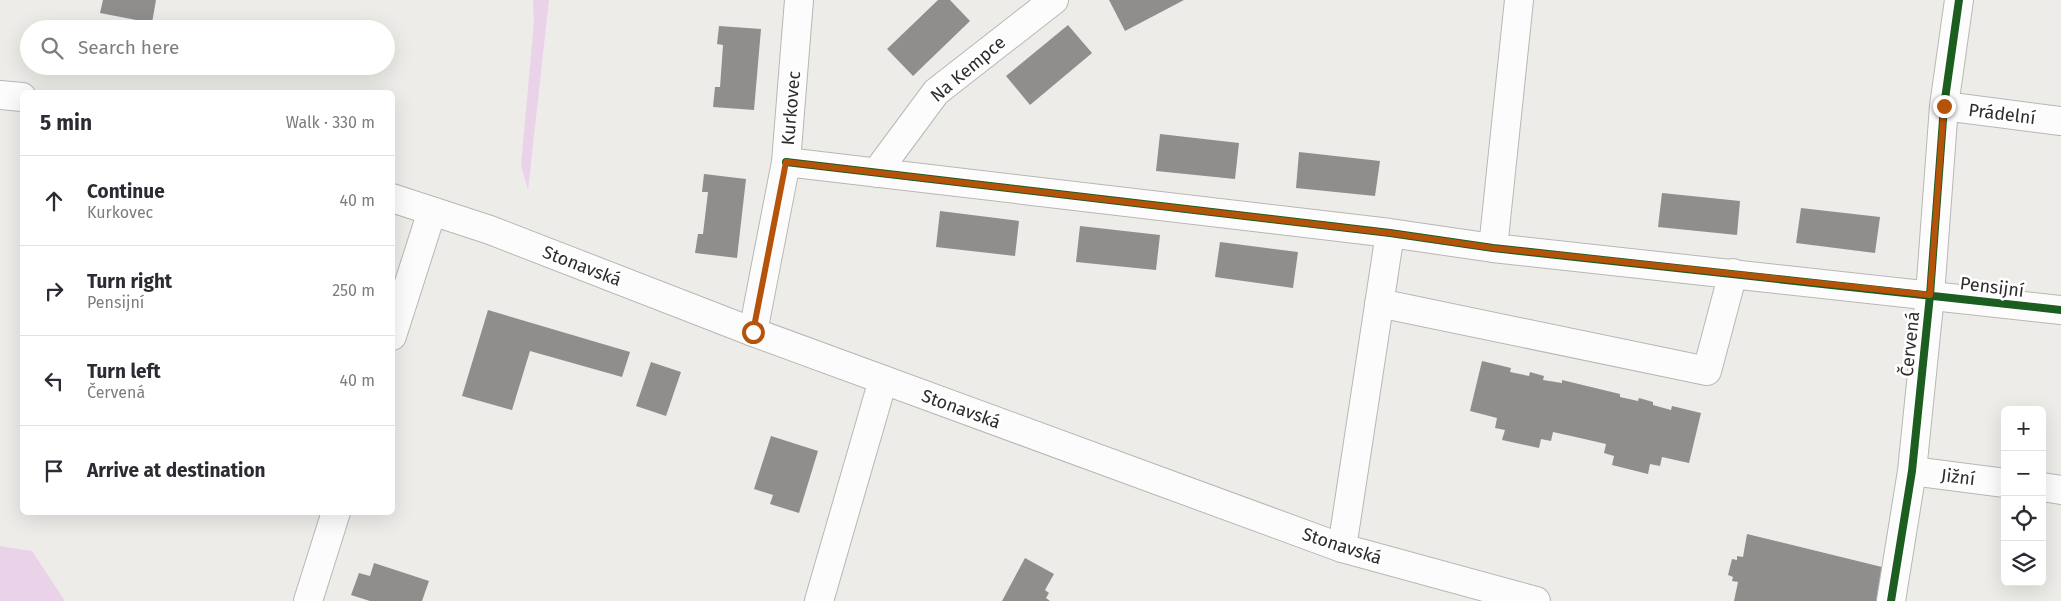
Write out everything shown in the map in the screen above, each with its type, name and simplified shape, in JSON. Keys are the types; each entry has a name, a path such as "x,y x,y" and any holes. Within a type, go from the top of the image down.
{"street":[{"name":"Kurkovec","path":"753,332 786,162 799,0"},
{"name":"Na Kempce","path":"876,174 936,92 1054,0"},
{"path":"1493,248 1519,0"},
{"name":"Červená","path":"1892,601 1912,471 1930,295 1944,106 1959,0"},
{"path":"0,95 20,97"},
{"name":"Prádelní","path":"1944,106 2061,121"},
{"name":"Pensijní","path":"786,162 1390,233 1493,248 2061,310"},
{"name":"Stonavská","path":"395,199 490,230 753,332 1342,548 1536,601"},
{"path":"395,327 432,211"},
{"path":"1342,548 1390,233"},
{"path":"1379,303 1707,371 1733,273"},
{"path":"819,601 883,380"},
{"name":"Jižní","path":"1912,471 2001,482"},
{"path":"2046,488 2061,490"},
{"path":"308,601 335,515"}],"shaded area":[{"path":"533,0 549,0 528,190 521,165 534,22"},
{"path":"0,546 32,551 65,601 0,601"}],"building":[{"path":"103,0 156,0 153,20 136,20 100,13"},
{"path":"938,0 950,0 970,21 913,76 887,49"},
{"path":"1109,0 1184,0 1125,31"},
{"path":"1068,25 1092,53 1030,105 1006,76"},
{"path":"719,26 761,29 754,110 713,107 715,87 720,87 723,45 717,44"},
{"path":"1160,134 1239,143 1235,179 1156,171"},
{"path":"1299,152 1380,161 1375,196 1296,188"},
{"path":"704,174 746,179 737,258 695,253 698,234 703,234 708,192 702,192"},
{"path":"1662,193 1740,201 1737,235 1658,227"},
{"path":"1801,208 1880,217 1875,253 1796,243"},
{"path":"940,211 1019,221 1015,256 936,247"},
{"path":"1080,226 1160,235 1156,270 1076,262"},
{"path":"1220,242 1298,252 1293,288 1215,277"},
{"path":"488,310 630,352 622,377 530,351 512,410 462,396"},
{"path":"1482,361 1511,368 1510,372 1529,376 1530,372 1544,376 1543,380 1562,383 1562,380 1620,394 1620,397 1638,401 1639,398 1653,402 1653,405 1671,410 1672,406 1701,413 1689,463 1662,457 1660,466 1650,464 1648,474 1612,465 1614,456 1604,453 1606,444 1553,432 1551,441 1541,439 1539,448 1502,440 1505,430 1495,428 1497,418 1470,411"},
{"path":"651,362 681,372 666,416 636,406"},
{"path":"771,436 818,451 799,513 770,504 773,495 754,489"},
{"path":"1747,534 1886,568 1882,601 1734,601 1738,582 1732,581 1733,577 1728,575 1732,559 1737,560 1737,556 1743,557"},
{"path":"1025,558 1054,574 1045,590 1049,593 1046,598 1050,601 1002,601"},
{"path":"374,563 429,581 422,601 370,601 351,595 359,573 370,576"}],"cycle path":[{"path":"1891,601 1912,471 1930,295 1944,106 1959,0"},
{"path":"786,162 1390,233 1493,248 2061,310"}],"route":[{"path":"753,332 786,162 1390,233 1493,248 1930,295 1944,106"}]}
